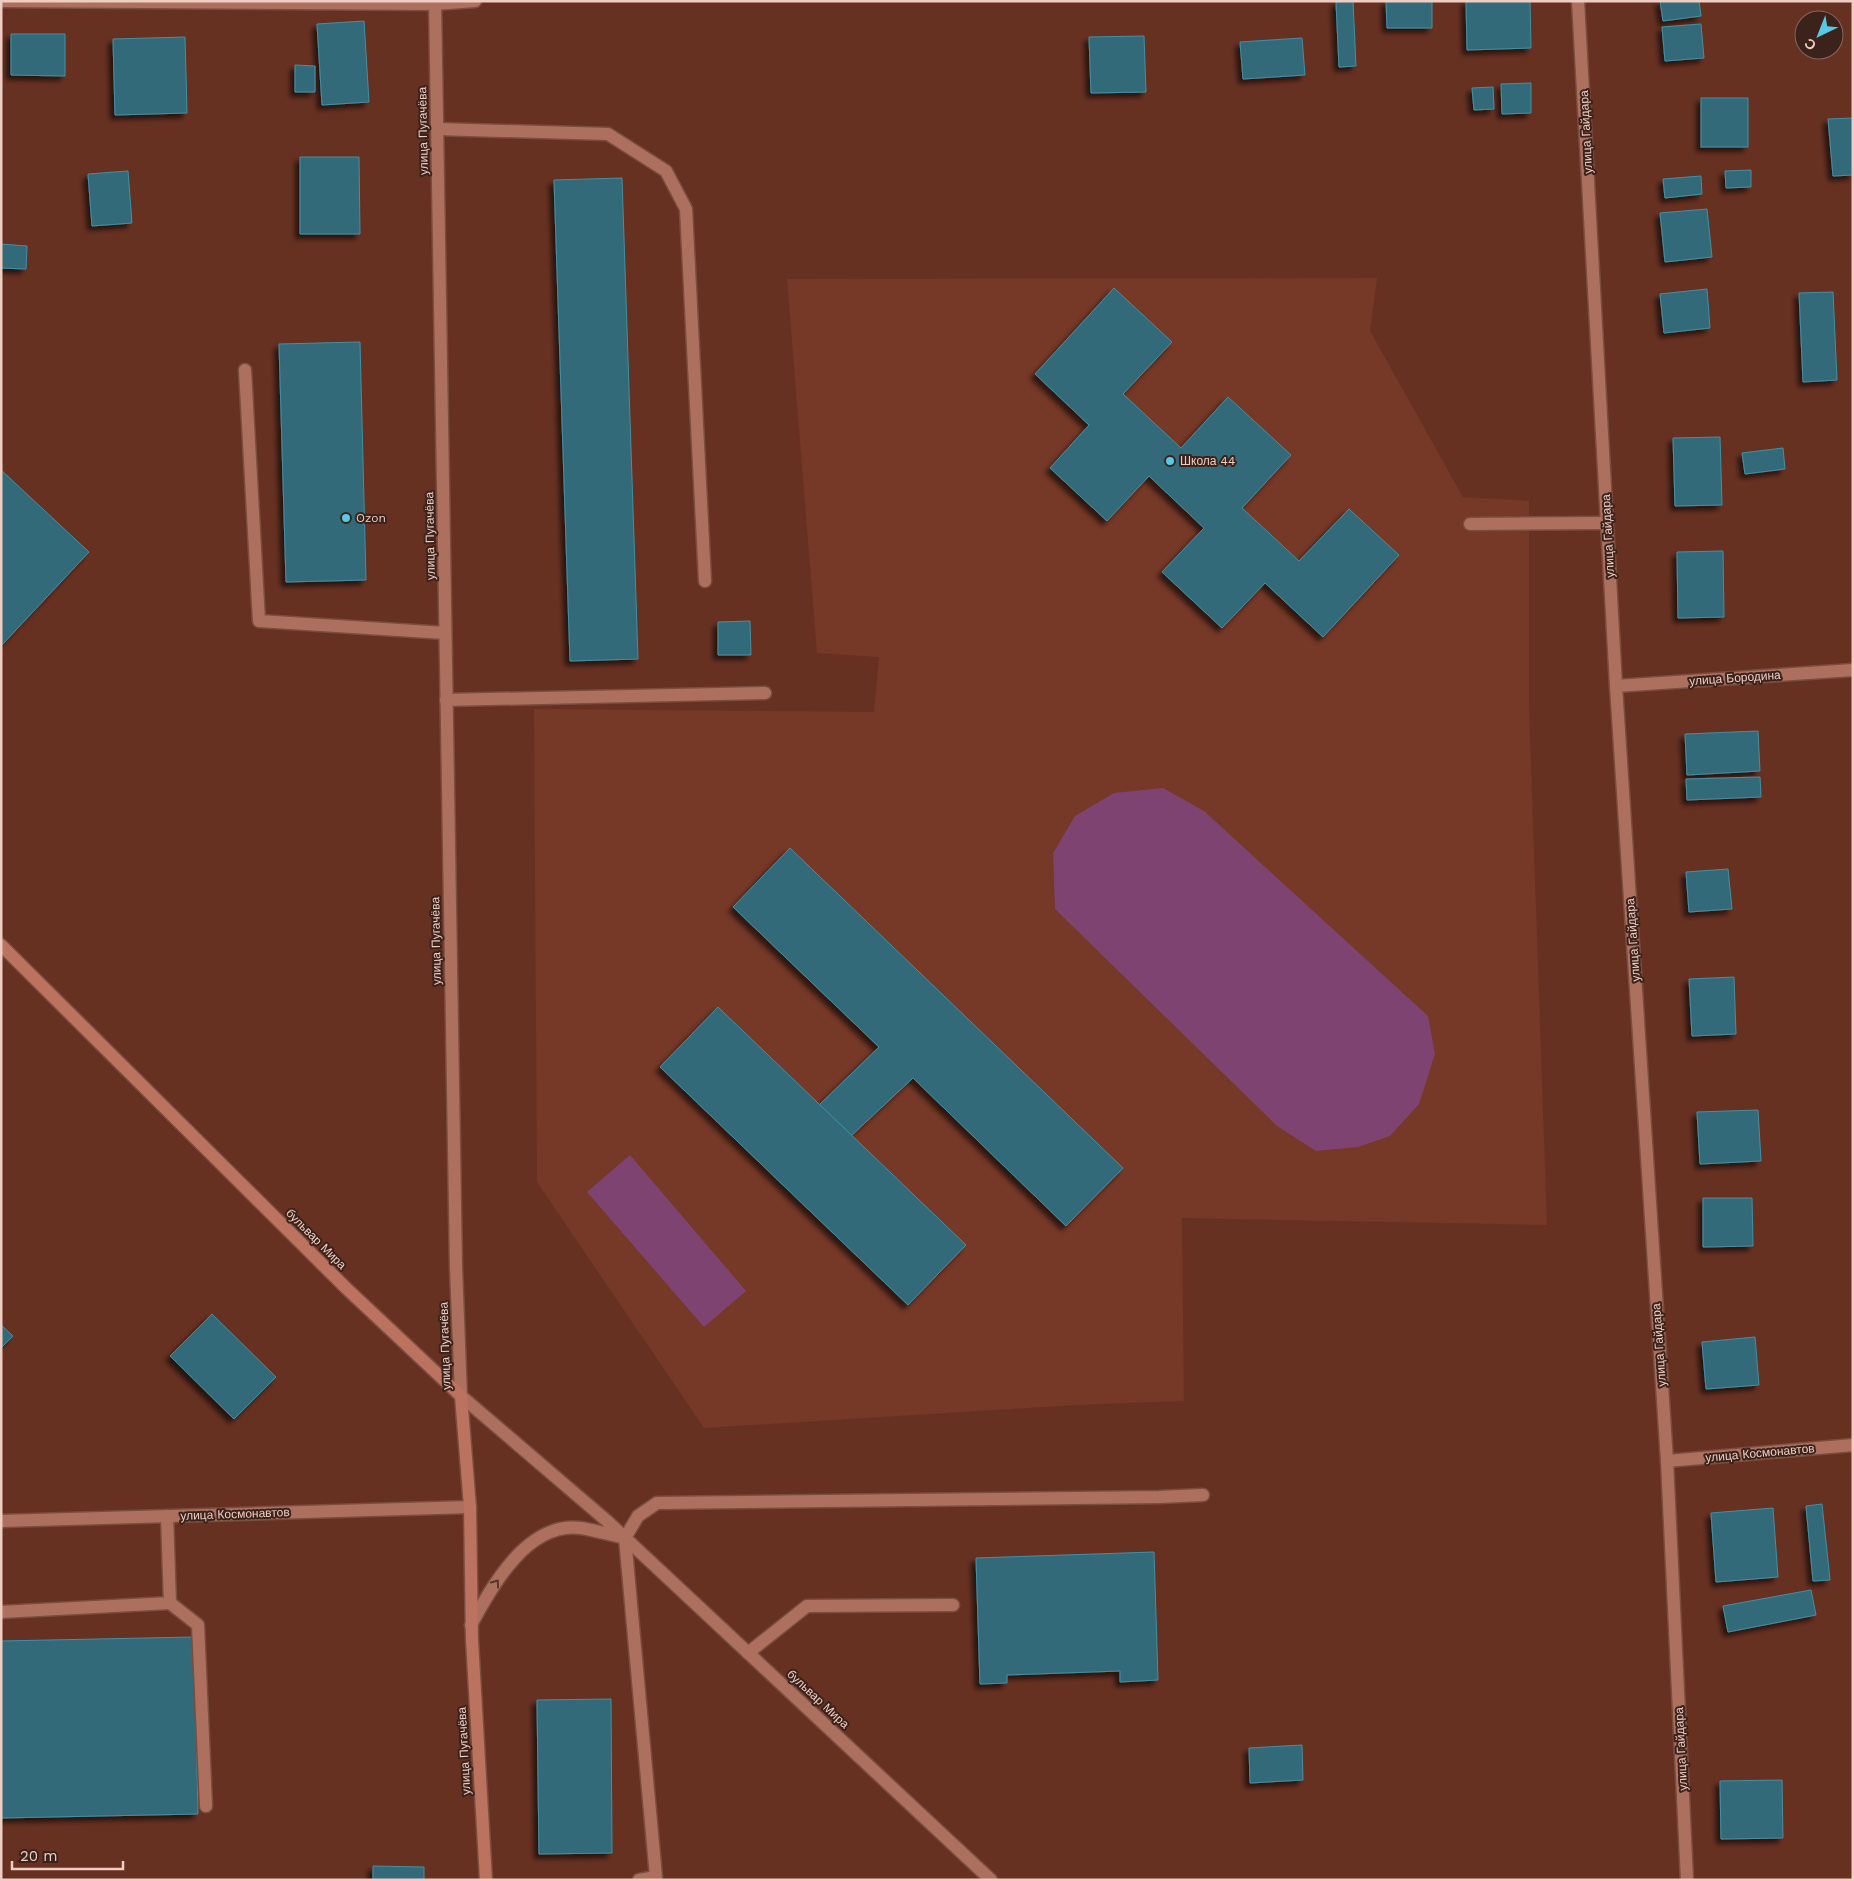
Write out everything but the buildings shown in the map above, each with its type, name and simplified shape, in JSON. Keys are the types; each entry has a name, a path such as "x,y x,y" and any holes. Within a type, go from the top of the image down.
{"main road":[{"name":"бульвар Мира","path":"1,945 368,1309 461,1396"},
{"name":"улица Пугачёва","path":"461,1396 470,1507 471,1625 486,1880"}],"street":[{"path":"1,2 475,1"},
{"name":"улица Гайдара","path":"1578,1 1616,686 1667,1461 1687,1880"},
{"name":"улица Пугачёва","path":"435,2 456,1267 461,1396"},
{"path":"437,129 608,134 666,170 686,209 705,581"},
{"path":"245,370 259,621 445,633"},
{"path":"1470,524 1607,524"},
{"name":"улица Бородина","path":"1616,686 1853,670"},
{"path":"446,700 765,693"},
{"name":"бульвар Мира","path":"461,1396 625,1538 992,1880"},
{"name":"улица Космонавтов","path":"1667,1461 1853,1445"},
{"path":"639,1880 656,1877 625,1538 638,1516 657,1503 1203,1495"},
{"name":"улица Космонавтов","path":"1,1521 470,1507"},
{"path":"167,1516 170,1604"},
{"path":"471,1625 490,1592 511,1562 534,1540 556,1530 579,1528 625,1538"},
{"path":"1,1612 170,1604 198,1625 206,1806"},
{"path":"748,1653 807,1606 953,1605"}],"shaded area":[{"path":"1377,278 1370,331 1463,497 1529,501 1529,708 1547,1225 1182,1218 1184,1401 1075,1405 704,1428 537,1182 534,709 874,712 879,657 817,653 787,279"},
{"path":"1163,788 1204,811 1428,1016 1435,1054 1419,1104 1390,1136 1358,1147 1316,1151 1277,1126 1055,909 1053,853 1075,816 1114,793"},
{"path":"630,1155 746,1291 704,1327 587,1192"}],"place":[{"name":"Школа 44","path":"1170,461"},
{"name":"Ozon","path":"346,518"}]}
